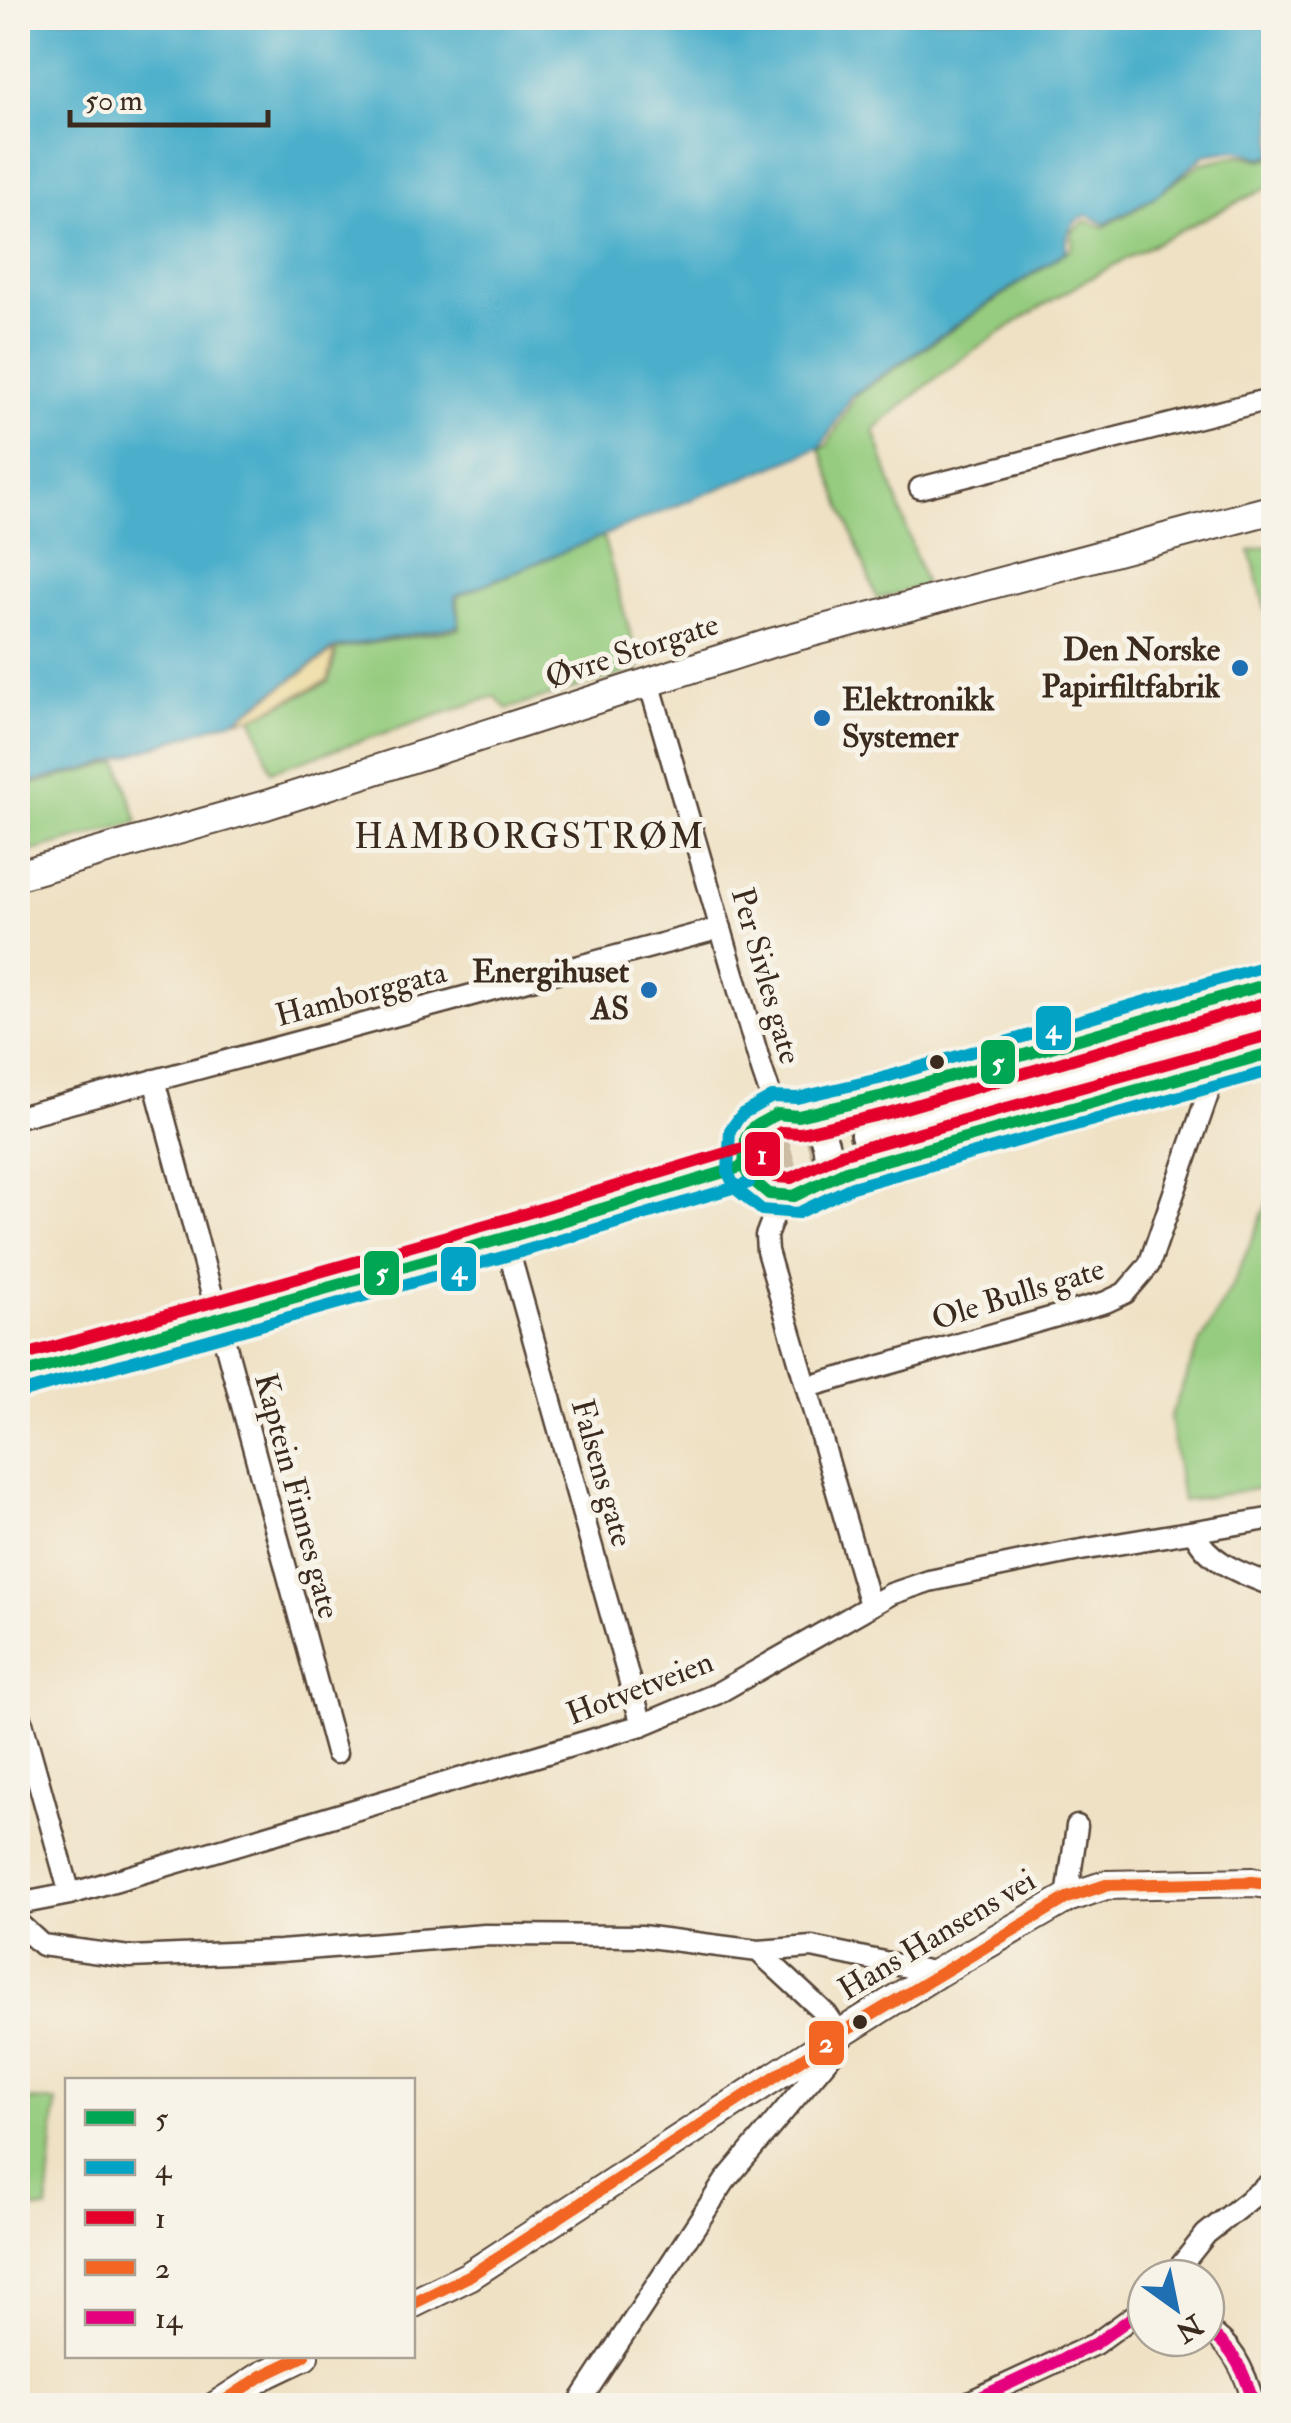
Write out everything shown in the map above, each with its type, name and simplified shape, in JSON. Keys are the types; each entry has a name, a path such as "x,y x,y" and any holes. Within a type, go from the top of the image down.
{"main road":[{"name":"Øvre Storgate","path":"18,876 266,805 649,682 915,604 1274,509"},
{"path":"867,1134 1274,1019"},
{"name":"Hans Hansens vei","path":"415,2303 469,2276 840,2034 1066,1898 1106,1885 1274,1885"},
{"path":"216,2406 262,2376 300,2358"}],"street":[{"path":"920,488 1274,398"},
{"name":"Per Sivles gate","path":"649,682 721,928 788,1115"},
{"name":"Hamborggata","path":"18,1117 721,928"},
{"path":"1274,982 883,1096 788,1115 754,1127 746,1138 744,1166 758,1187 781,1197 806,1192 846,1171 1274,1052"},
{"name":"Ole Bulls gate","path":"808,1388 1126,1294 1149,1265 1217,1068"},
{"name":"Kaptein Finnes gate","path":"154,1080 336,1753"},
{"path":"788,1115 819,1131 825,1143 823,1172 816,1184"},
{"path":"18,1375 505,1238 744,1166"},
{"path":"781,1197 766,1236 767,1251 870,1605"},
{"name":"Falsens gate","path":"505,1238 642,1725"},
{"name":"Hotvetveien","path":"18,1904 70,1894 642,1725 716,1694 870,1605 929,1581 1075,1550 1274,1518"},
{"path":"1194,1532 1201,1547 1218,1560 1274,1586"},
{"path":"18,1708 70,1894"},
{"path":"1066,1898 1077,1826"},
{"path":"18,1923 42,1946 129,1957 280,1951 485,1934 641,1936 758,1951 812,1946 937,1973"},
{"path":"577,2406 725,2181 837,2048 840,2034 827,2015 758,1951"},
{"path":"1187,2258 1206,2234 1274,2180"},
{"path":"960,2406 1095,2344 1126,2322"},
{"path":"1226,2346 1248,2380 1254,2406"}],"green space":[{"path":"1239,155 1263,160 1273,157 1273,185 1116,264 1014,323 874,430 925,585 877,599 820,449 827,446 856,395 1072,248 1073,230 1085,221 1104,227 1142,206 1202,163"},
{"path":"603,536 640,669 507,709 495,696 271,771 253,718 329,682 337,649 460,629 458,596"},
{"path":"1274,545 1273,637 1250,551"},
{"path":"119,762 138,822 18,855 18,788"},
{"path":"1273,1189 1273,1486 1182,1501 1170,1418 1197,1349 1235,1280"},
{"path":"18,2099 56,2102 47,2210 18,2208"}],"sand":[{"path":"335,650 328,680 253,717 236,720"}],"water":[{"path":"18,18 1273,18 1273,154 1262,158 1237,150 1205,155 1157,195 1105,224 1088,215 1077,220 1068,233 1066,251 851,396 821,447 455,596 459,626 335,648 236,719 98,766 18,785"}],"tunnel":[{"path":"716,1176 867,1134"}],"transit line":[{"name":"4","path":"1269,965 879,1079 797,1098 772,1097 742,1114 730,1130 728,1173 736,1189 762,1210 798,1213 852,1187 1274,1070"},
{"name":"5","path":"1274,982 883,1096 798,1116 777,1114 753,1127 746,1138 744,1166 749,1177 769,1194 794,1196 846,1171 1274,1052"},
{"name":"1","path":"1269,1035 841,1154 791,1178 776,1177 762,1163 763,1144 781,1132 800,1133 888,1113 1274,1000"},
{"name":"1","path":"18,1357 739,1149"},
{"name":"5","path":"18,1375 512,1236 744,1166"},
{"name":"4","path":"23,1392 517,1253 749,1183"},
{"name":"2","path":"415,2303 469,2276 840,2034 1067,1898 1106,1885 1274,1885"},
{"name":"14","path":"961,2406 1095,2344 1126,2322"},
{"name":"14","path":"1226,2347 1247,2383 1254,2406"},
{"name":"2","path":"217,2406 262,2376 300,2358"}],"place":[{"name":"Den Norske Papirfiltfabrik","path":"1240,668"},
{"name":"Elektronikk Systemer","path":"822,718"},
{"name":"Energihuset AS","path":"649,990"}],"district":[{"name":"HAMBORGSTRØM","path":"530,837"}]}
